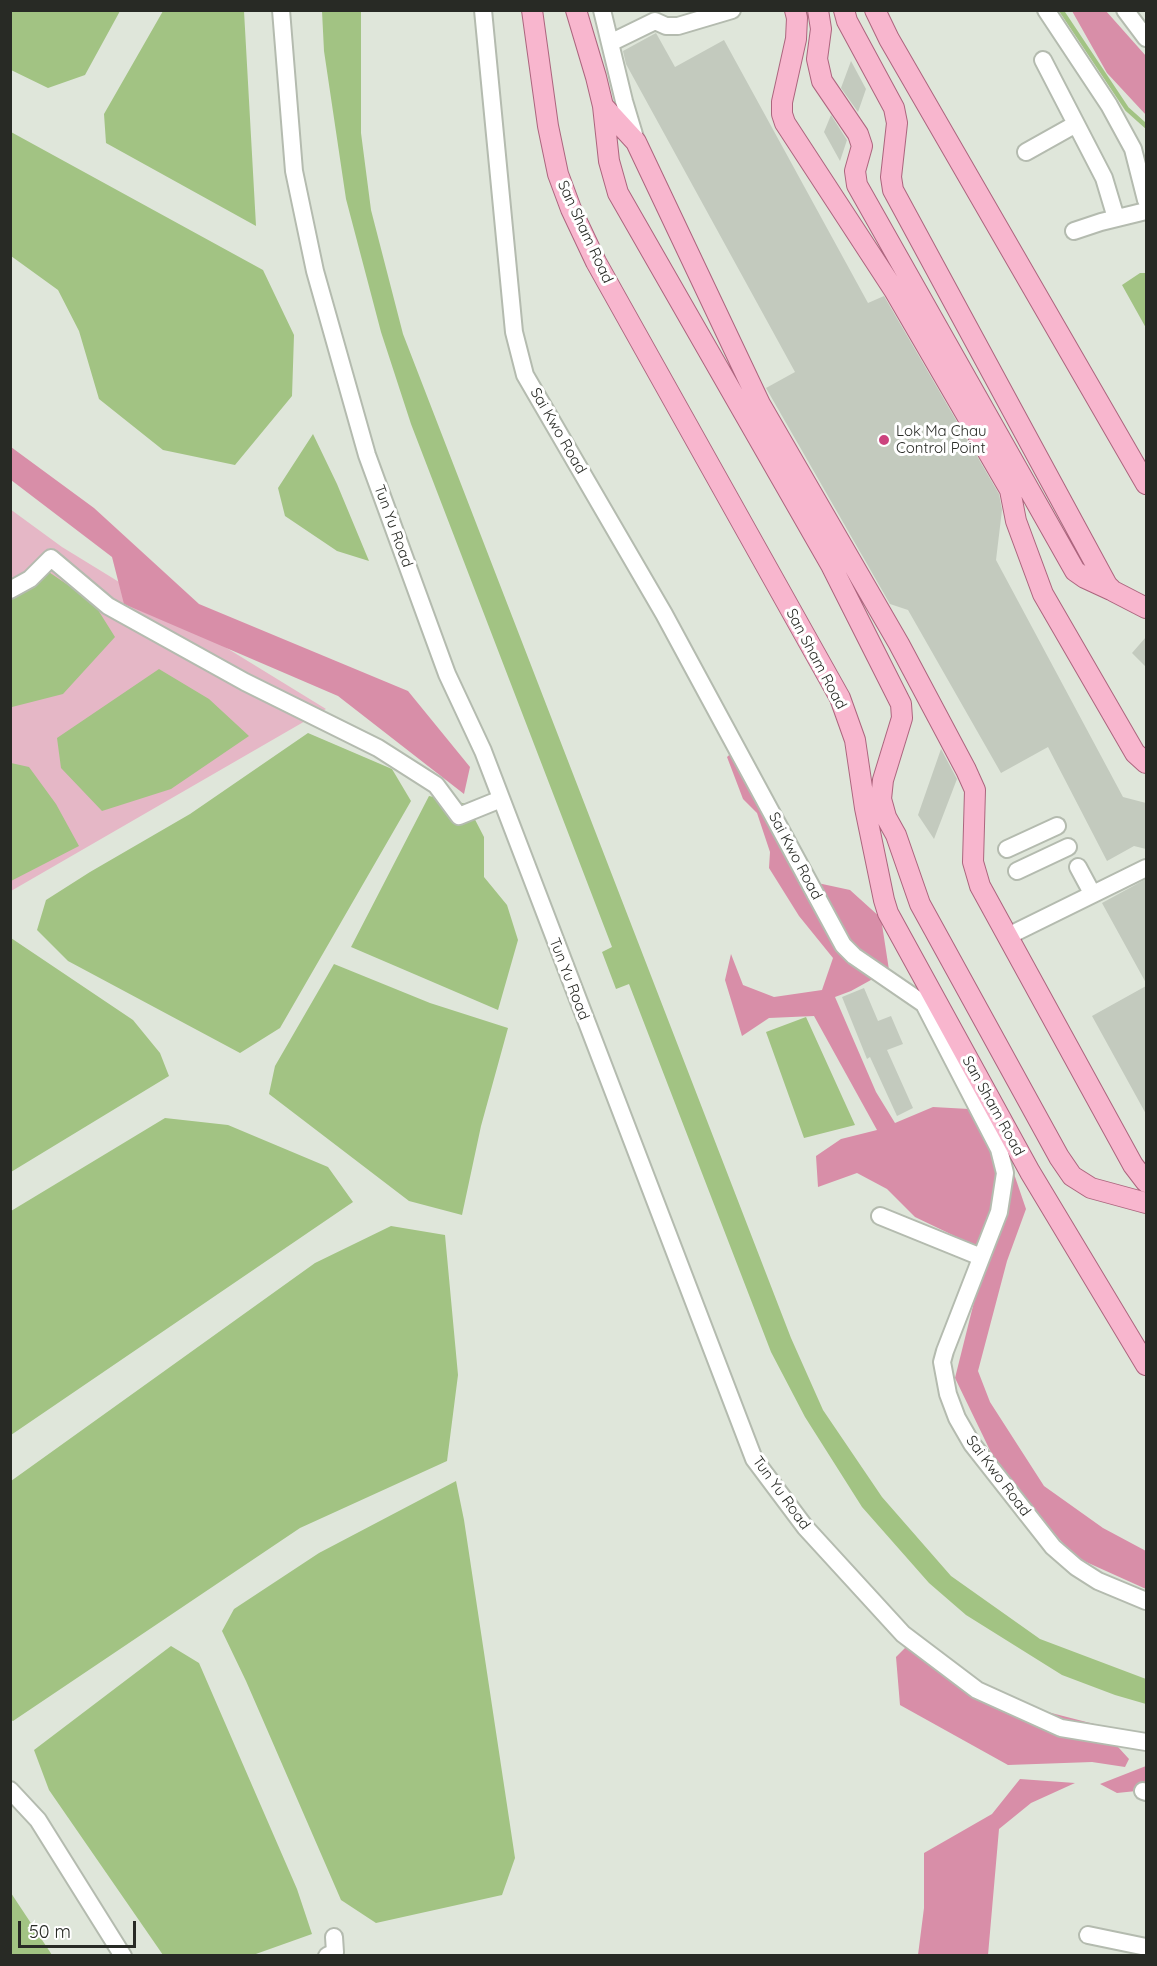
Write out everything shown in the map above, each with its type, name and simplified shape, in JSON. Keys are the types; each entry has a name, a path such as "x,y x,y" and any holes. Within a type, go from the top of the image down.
{"main road":[{"name":"San Sham Road","path":"532,10 548,126 558,174 571,209 596,262 840,698 855,740 865,808 888,913 1030,1172 1146,1365"},
{"path":"576,10 603,106 609,161 618,193 831,565 901,704 902,718 883,780 881,799 886,818 896,835 920,904 1059,1157 1072,1176 1091,1188 1146,1203"},
{"path":"795,10 796,39 782,102 785,123 894,290 1010,489 1016,521 1042,594 1135,753 1146,763"},
{"path":"818,10 821,28 818,59 822,81 858,134 862,146 855,171 857,185 1075,571 1146,608"},
{"path":"844,10 847,21 894,108 897,123 891,177 893,190 1107,585 1113,591"},
{"path":"875,10 889,39 1146,484"},
{"path":"603,106 636,142 760,404 899,644 975,790 973,862 980,886 1133,1165 1146,1182"}],"street":[{"name":"Tun Yu Road","path":"281,10 294,171 319,282 367,455 447,674 483,752 754,1459 805,1527 903,1634 977,1690 1060,1728 1146,1742"},
{"name":"Sai Kwo Road","path":"483,10 514,332 525,375 658,605 843,945 854,956 924,1004 999,1149 1005,1173 999,1212 942,1362 948,1394 957,1418 972,1444 1053,1547 1076,1567 1098,1581 1146,1601"},
{"path":"602,10 636,142"},
{"path":"610,43 655,21 666,26 678,26 732,10"},
{"path":"1046,10 1109,105 1133,149 1146,200"},
{"path":"1125,10 1146,38"},
{"path":"1043,60 1104,178 1116,218"},
{"path":"1026,152 1076,124"},
{"path":"1074,231 1146,211"},
{"path":"10,590 30,579 51,558 108,606 245,682 388,754 436,785 459,816 501,799"},
{"path":"1007,849 1057,826"},
{"path":"1017,871 1068,847"},
{"path":"1078,867 1092,893"},
{"path":"1008,936 1146,868"},
{"path":"880,1216 981,1257"},
{"path":"10,1790 38,1820 123,1956"},
{"path":"1088,1935 1146,1947"},
{"path":"327,1956 334,1952 334,1937"}],"shaded area":[{"path":"10,11 120,11 85,75 48,88 11,70"},
{"path":"163,11 244,11 256,226 106,143 104,114"},
{"path":"322,11 361,11 361,133 371,210 403,334 791,1338 823,1410 882,1497 951,1576 1040,1639 1146,1679 1146,1704 1062,1675 966,1615 929,1583 862,1507 805,1417 771,1352 629,984 616,989 602,952 612,947 411,424 381,332 346,199 324,51"},
{"path":"1072,11 1106,11 1146,56 1146,115 1107,73"},
{"path":"11,132 263,270 294,335 292,396 235,465 163,450 99,399 79,331 58,290 11,256"},
{"path":"1140,273 1146,273 1146,328 1122,285"},
{"path":"313,434 369,561 337,551 285,516 278,488"},
{"path":"11,447 94,508 199,604 408,691 470,767 464,794 338,696 124,604 112,557 11,480"},
{"path":"10,509 62,547 326,709 11,891"},
{"path":"37,564 93,602 115,637 63,694 12,707 11,584"},
{"path":"159,669 209,699 249,736 171,789 102,811 61,768 57,738"},
{"path":"308,733 392,769 411,801 280,1028 240,1053 68,961 37,930 46,900 190,814"},
{"path":"740,745 813,882 850,890 881,918 889,970 835,997 876,1092 895,1123 933,1107 969,1109 990,1151 1011,1165 1026,1209 1007,1261 978,1371 990,1402 1044,1486 1103,1528 1146,1551 1146,1589 1075,1557 1000,1471 955,1378 981,1274 965,1241 915,1217 887,1189 857,1173 818,1187 816,1156 841,1139 877,1130 814,1016 769,1018 742,1036 725,980 731,954 743,985 774,997 822,990 833,958 799,916 769,868 770,852 757,813 743,799 727,757"},
{"path":"11,763 29,767 56,804 79,846 11,881"},
{"path":"429,796 467,804 484,837 484,877 507,905 518,940 498,1010 351,947"},
{"path":"11,938 133,1020 160,1053 169,1076 11,1172"},
{"path":"334,964 430,1003 508,1028 481,1126 462,1215 409,1201 269,1094 275,1066"},
{"path":"806,1017 855,1125 804,1138 766,1032"},
{"path":"165,1118 228,1125 328,1167 353,1202 11,1435 11,1211"},
{"path":"391,1226 445,1235 458,1375 447,1461 300,1528 13,1721 11,1720 11,1481 315,1263"},
{"path":"456,1481 464,1520 515,1858 502,1895 376,1923 341,1900 222,1631 234,1609 319,1553"},
{"path":"912,1641 945,1675 993,1687 1032,1708 1098,1725 1129,1759 1125,1767 1092,1762 1008,1765 900,1705 896,1657"},
{"path":"171,1646 199,1663 297,1889 312,1934 253,1955 163,1955 49,1790 34,1750"},
{"path":"1146,1766 1146,1790 1117,1793 1100,1784"},
{"path":"1020,1779 1075,1783 1031,1803 999,1829 988,1955 918,1955 924,1908 924,1853 992,1814"},
{"path":"11,1893 52,1955 11,1955"}],"building":[{"name":"Lok Ma Chau Control Point","path":"656,33 675,67 724,40 868,303 884,296 999,494 1002,510 996,560 1123,797 1146,803 1146,849 1134,846 1107,861 1048,747 1001,773 908,610 890,604 766,388 795,372 626,64 623,51"},
{"path":"851,61 866,89 858,112 841,88"},
{"path":"831,115 847,140 840,161 824,132"},
{"path":"1146,637 1146,667 1132,653"},
{"path":"941,749 957,779 934,839 918,815"},
{"path":"1146,879 1146,983 1102,903"},
{"path":"1146,986 1146,1114 1092,1016"},
{"path":"864,988 878,1021 891,1016 903,1044 887,1050 913,1108 897,1116 870,1057 867,1059 842,997"}],"waterway":[{"path":"1061,10 1127,109 1146,126"}],"place":[{"name":"Lok Ma Chau Control Point","path":"884,440"}]}
